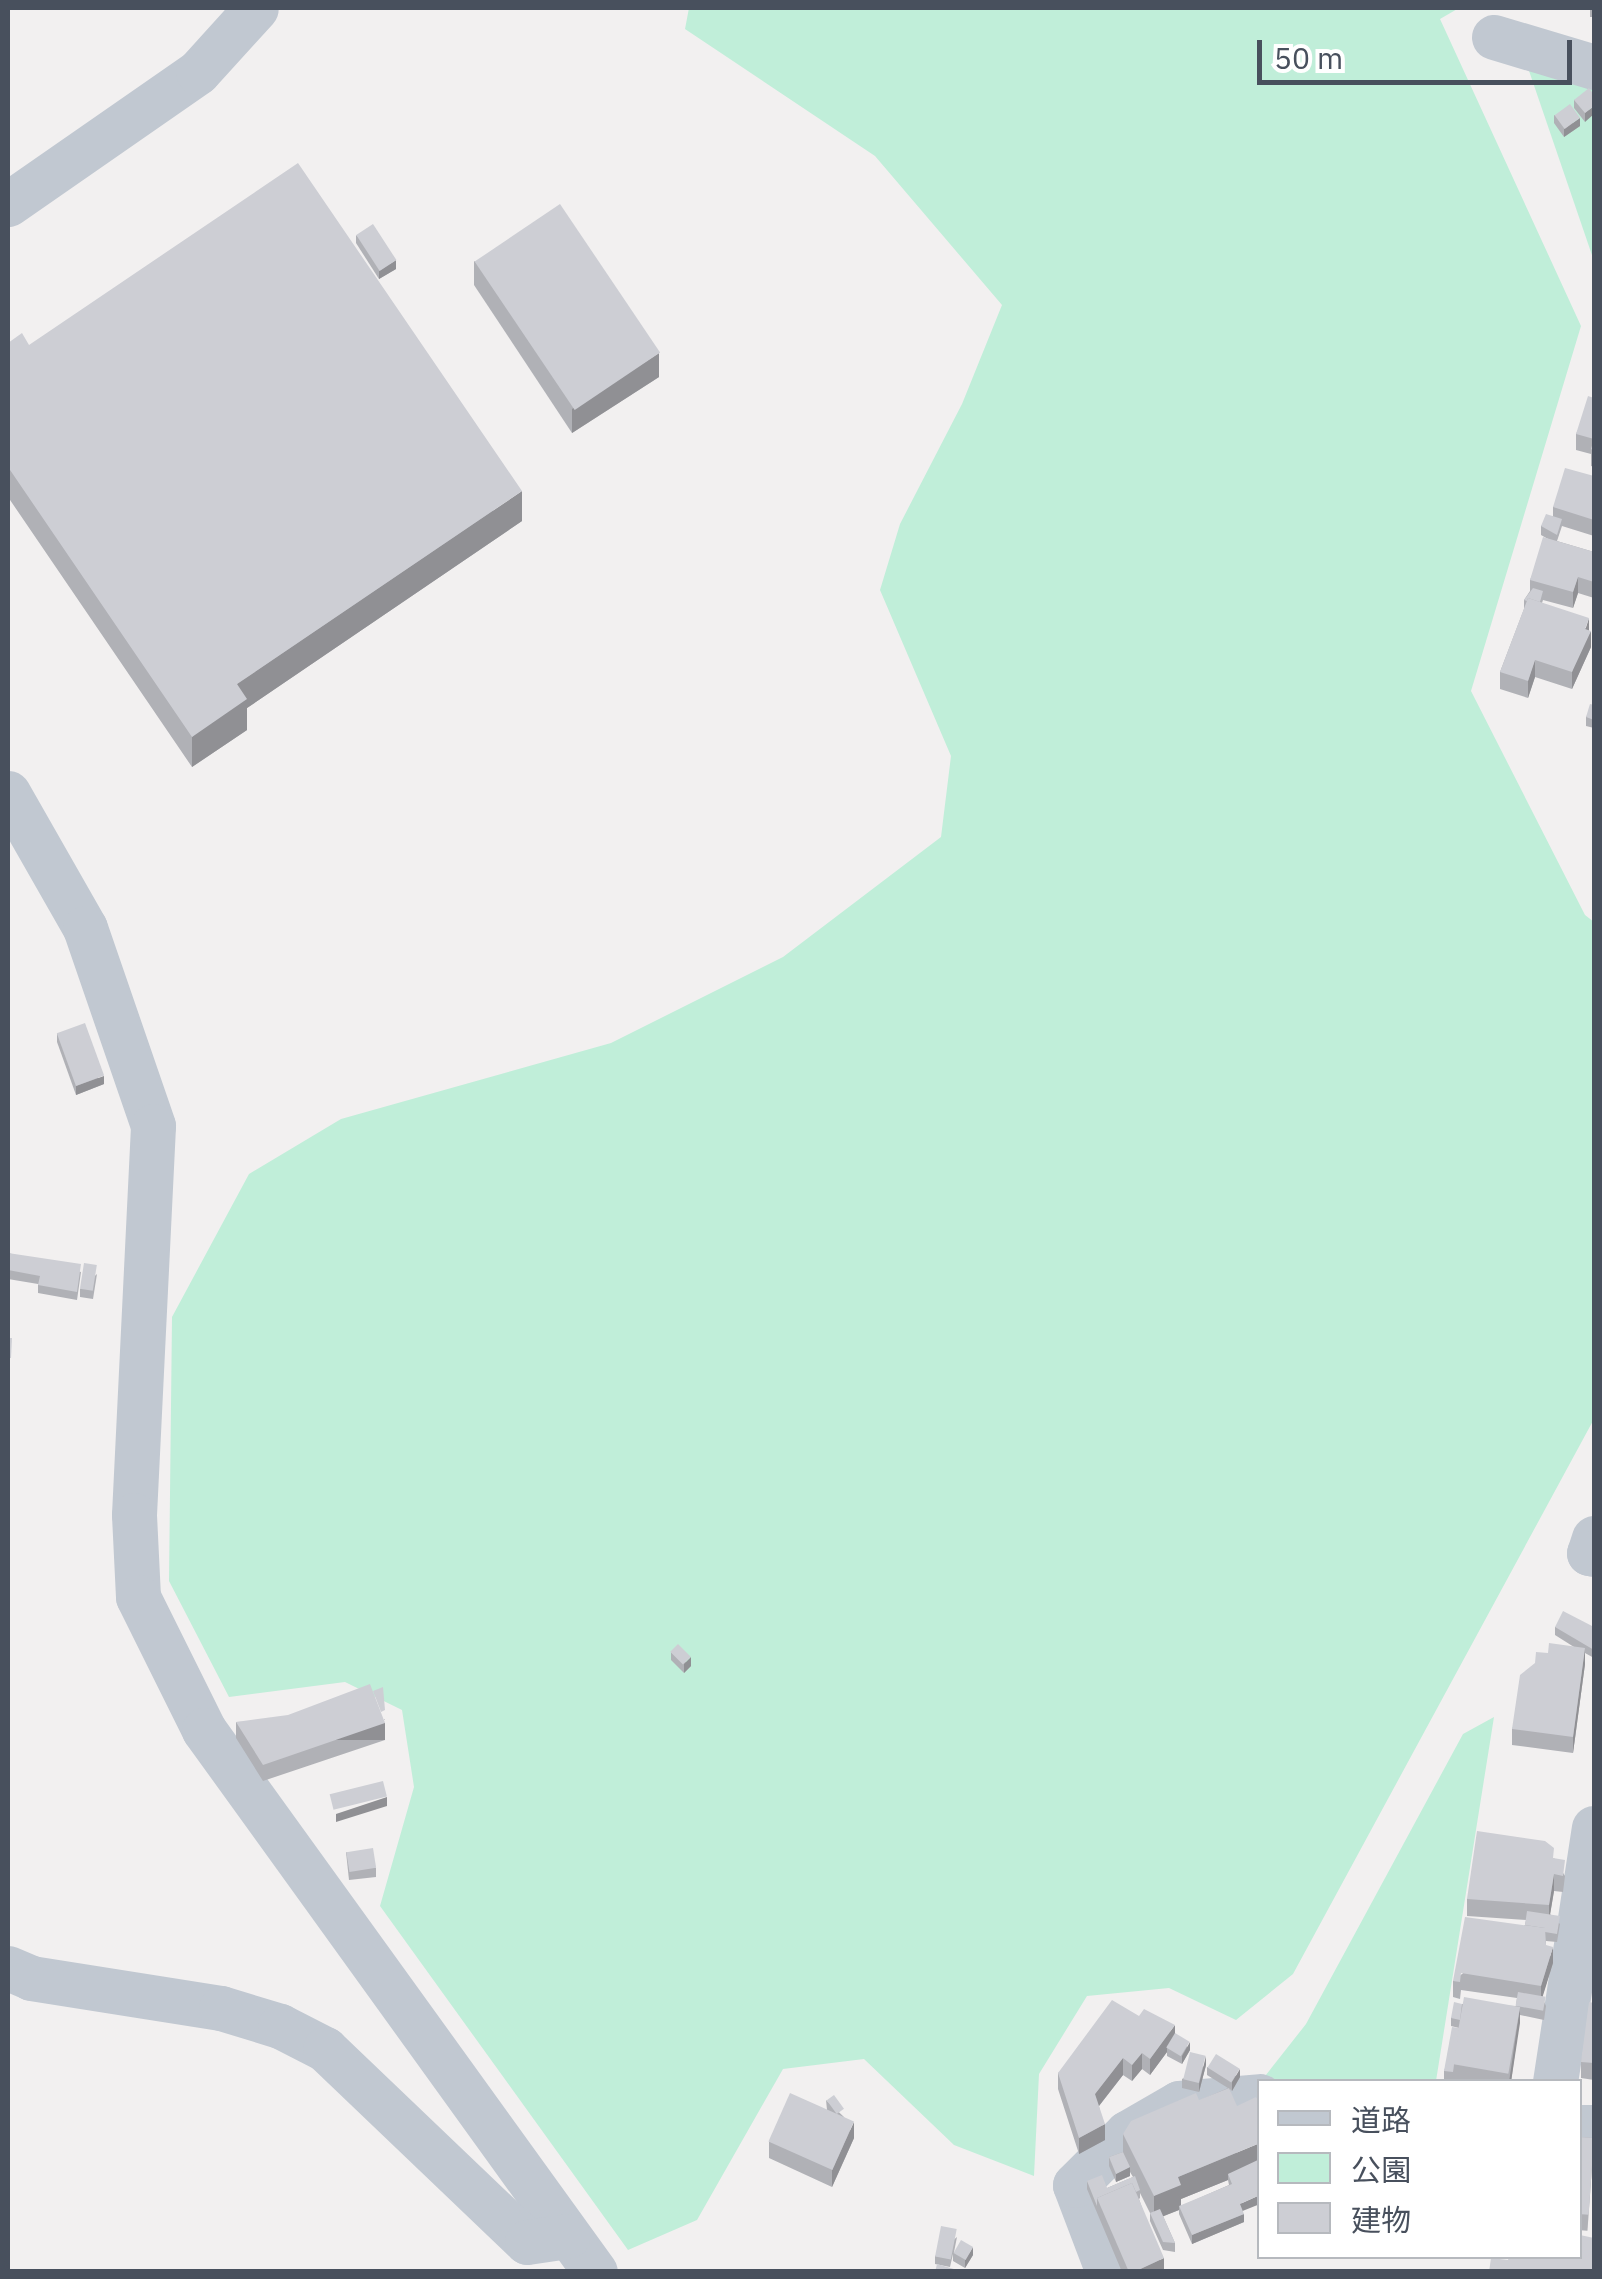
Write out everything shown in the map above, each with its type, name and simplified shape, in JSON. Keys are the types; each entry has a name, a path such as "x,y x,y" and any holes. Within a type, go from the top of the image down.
{"street":[{"path":"8,204 198,72 256,8"},
{"path":"1494,38 1594,67"},
{"path":"8,793 85,928 153,1126 134,1515 138,1598 204,1730 594,2272"},
{"path":"1594,1538 1589,1553 1594,1554"},
{"path":"1555,2079 1594,1828"},
{"path":"8,1968 31,1978 221,2008 280,2026 324,2050 527,2242 568,2236"},
{"path":"1108,2272 1075,2184 1127,2133 1179,2103 1257,2096"}],"green space":[{"path":"689,8 1459,8 1440,19 1581,326 1471,691 1585,915 1594,922 1594,1419 1293,1974 1236,2020 1169,1988 1087,1996 1039,2074 1034,2176 954,2145 864,2059 783,2069 697,2220 628,2250 380,1906 414,1787 402,1710 345,1682 229,1697 169,1581 172,1317 249,1174 341,1119 611,1043 783,957 941,837 951,756 880,590 900,524 962,404 1002,305 875,156 685,29"},
{"path":"1526,62 1594,83 1594,261"},
{"path":"1494,1717 1436,2079 1263,2079 1306,2024 1463,1734"}],"building":[{"path":"1589,88 1594,106 1585,113 1574,100"},
{"path":"1570,104 1580,118 1565,129 1555,115"},
{"path":"298,163 522,491 237,684 247,699 192,737 8,467 8,343 22,333 29,345"},
{"path":"560,204 660,352 575,410 475,262"},
{"path":"373,224 396,260 380,271 356,235"},
{"path":"1588,396 1594,398 1594,439 1576,434"},
{"path":"1565,468 1594,476 1594,520 1553,507"},
{"path":"1546,514 1562,519 1557,535 1541,526"},
{"path":"1543,537 1594,552 1594,582 1578,577 1573,592 1530,580"},
{"path":"1533,588 1543,591 1540,602 1524,600"},
{"path":"1528,598 1589,618 1585,629 1591,631 1572,672 1535,660 1528,681 1500,672"},
{"path":"1590,704 1594,705 1594,720 1586,717"},
{"path":"85,1023 104,1076 76,1086 57,1033"},
{"path":"8,1253 81,1264 77,1292 38,1285 40,1276 8,1270"},
{"path":"84,1263 97,1265 93,1291 80,1289"},
{"path":"8,1338 12,1338 11,1358 8,1358"},
{"path":"1563,1611 1594,1627 1594,1650 1555,1627"},
{"path":"1549,1643 1585,1648 1573,1737 1512,1729 1520,1675 1535,1663 1536,1652 1548,1653"},
{"path":"678,1644 691,1657 683,1665 670,1652"},
{"path":"370,1684 385,1723 263,1765 236,1722 288,1715"},
{"path":"383,1687 385,1710 381,1712 373,1691"},
{"path":"383,1781 387,1797 334,1810 330,1794"},
{"path":"1477,1831 1545,1841 1554,1848 1553,1858 1565,1860 1563,1876 1554,1874 1549,1905 1467,1899"},
{"path":"373,1848 376,1868 349,1872 346,1852"},
{"path":"1527,1911 1560,1916 1557,1934 1525,1925"},
{"path":"1465,1917 1545,1928 1546,1945 1553,1947 1541,1986 1461,1973 1460,1982 1453,1981"},
{"path":"1518,1992 1546,1997 1543,2011 1516,2006"},
{"path":"1464,1997 1520,2007 1508,2074 1452,2064"},
{"path":"1112,2000 1139,2016 1144,2009 1175,2025 1150,2059 1142,2053 1132,2065 1123,2058 1095,2094 1105,2124 1079,2138 1058,2073"},
{"path":"1454,2002 1462,2004 1460,2020 1451,2018"},
{"path":"1589,2002 1594,2003 1594,2063 1581,2062"},
{"path":"1452,2027 1459,2028 1453,2072 1444,2071"},
{"path":"1175,2033 1190,2042 1181,2056 1166,2048"},
{"path":"1190,2052 1206,2056 1199,2083 1183,2079"},
{"path":"1216,2054 1240,2069 1231,2082 1208,2068"},
{"path":"1229,2088 1237,2106 1256,2097 1257,2144 1178,2177 1181,2185 1154,2196 1123,2134 1131,2121 1196,2093 1199,2100"},
{"path":"790,2093 854,2121 832,2170 768,2141"},
{"path":"834,2095 844,2109 837,2114 827,2100"},
{"path":"1582,2137 1594,2138 1589,2215 1582,2214"},
{"path":"1123,2152 1130,2167 1116,2174 1109,2157"},
{"path":"1257,2160 1257,2196 1240,2204 1244,2214 1192,2235 1179,2206 1232,2184 1228,2174"},
{"path":"1102,2175 1107,2188 1135,2176 1140,2190 1136,2192 1132,2183 1097,2198 1097,2206 1087,2181"},
{"path":"1132,2183 1164,2258 1129,2272 1097,2198"},
{"path":"1160,2209 1175,2243 1163,2242 1150,2213"},
{"path":"941,2226 957,2229 951,2259 935,2256"},
{"path":"1582,2235 1594,2238 1594,2272 1489,2272 1491,2259 1582,2259"},
{"path":"961,2240 973,2247 966,2260 954,2253"},
{"path":"937,2264 964,2272 935,2272"}]}
